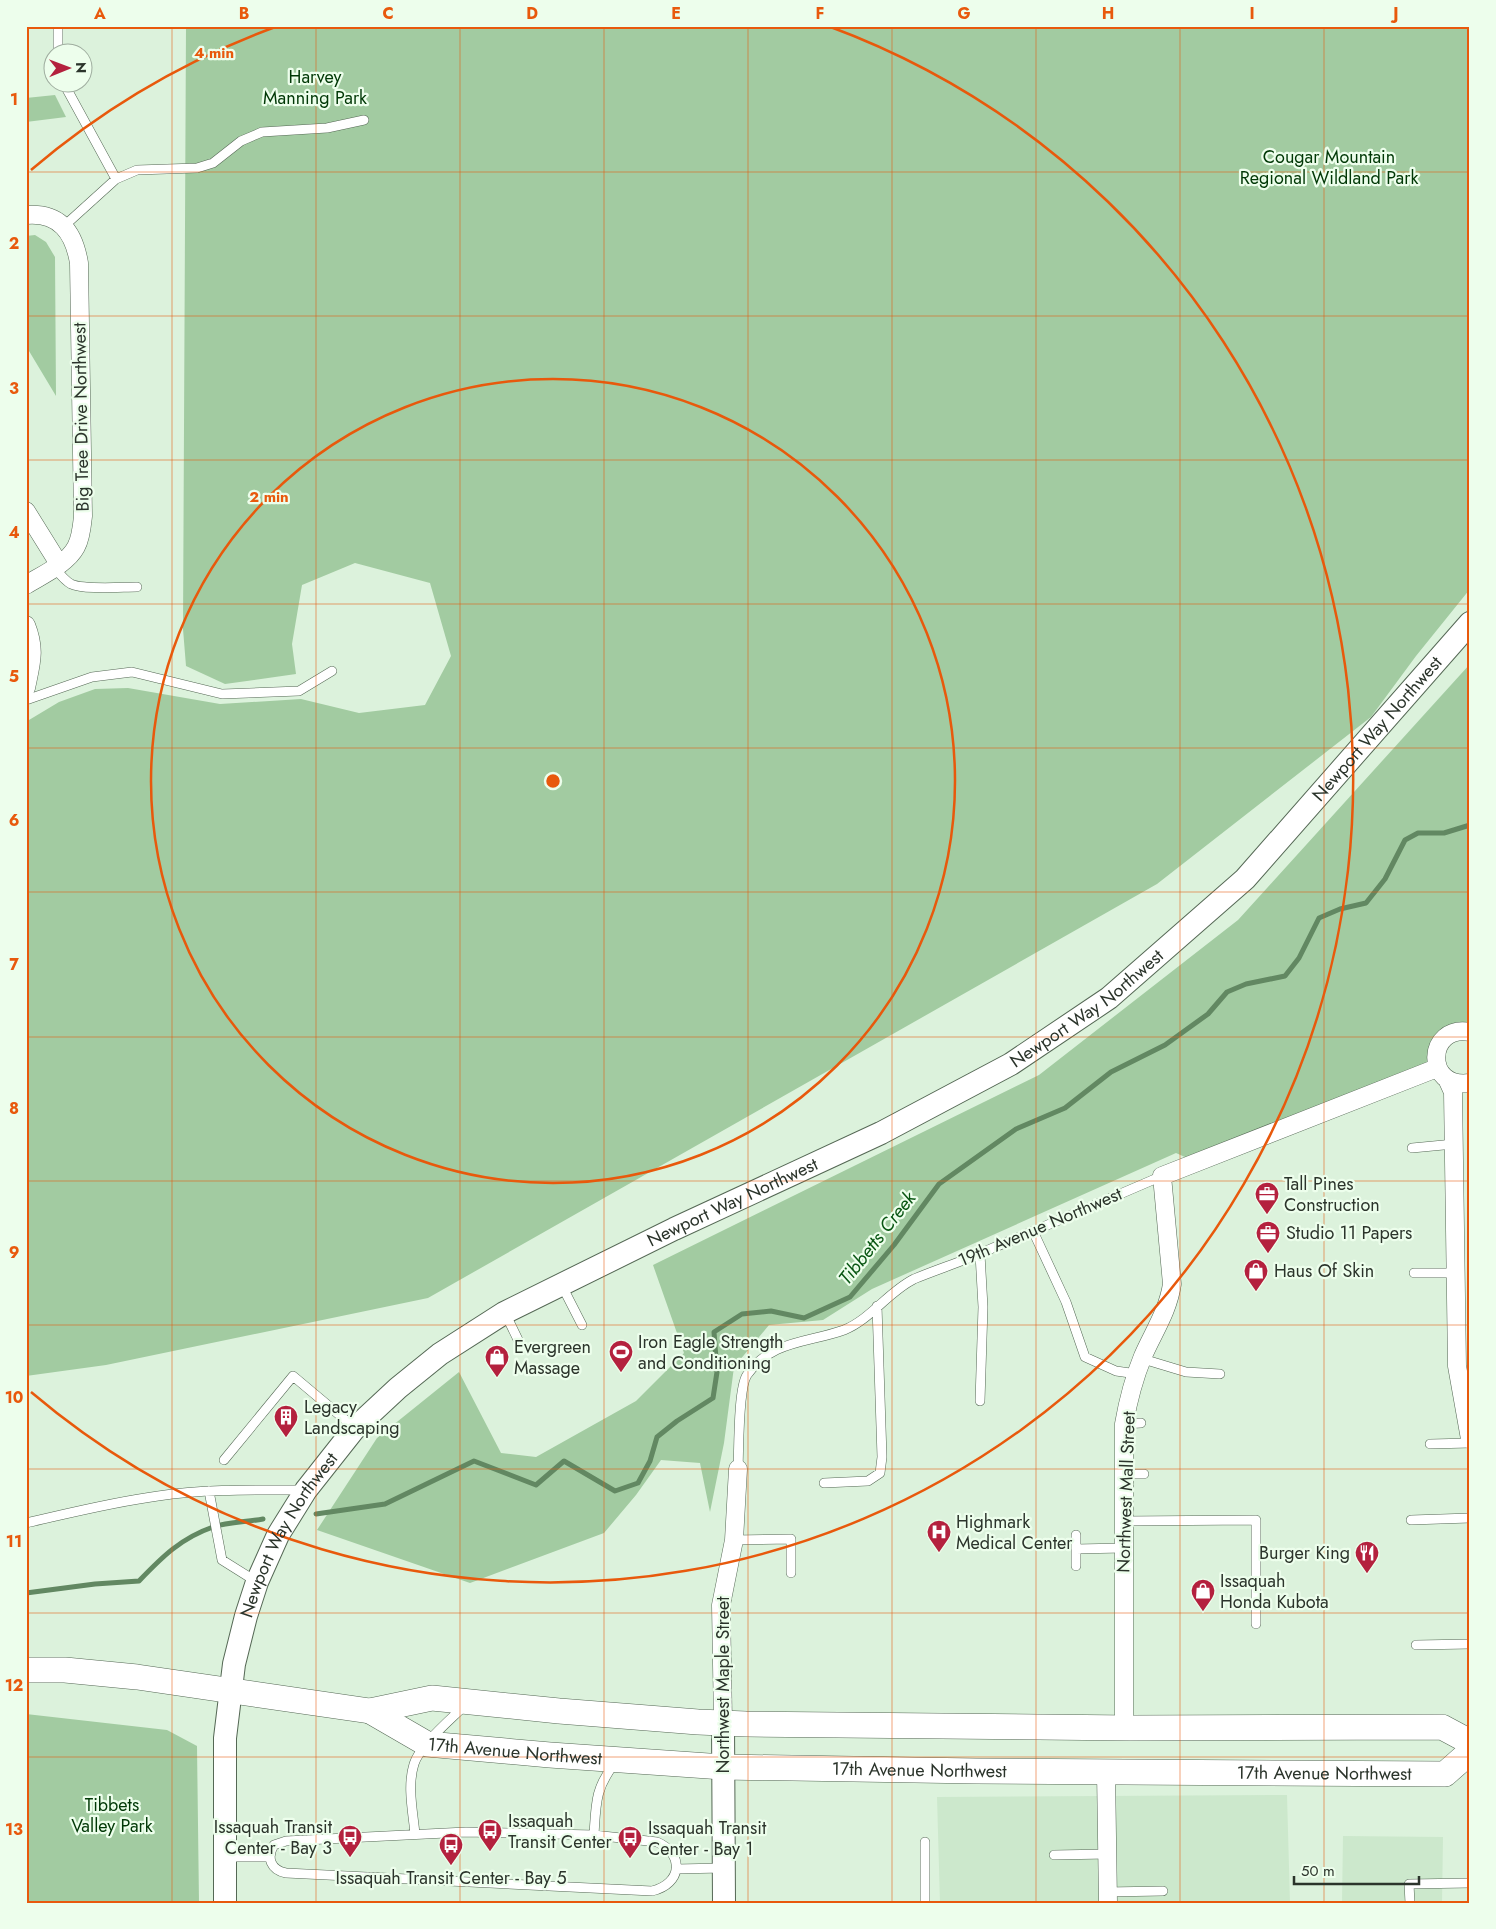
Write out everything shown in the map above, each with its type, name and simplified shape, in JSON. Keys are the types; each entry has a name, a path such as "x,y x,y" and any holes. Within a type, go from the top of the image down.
{"main road":[{"name":"17th Avenue Northwest","path":"26,1670 65,1670 128,1676 370,1711 432,1698 578,1713 723,1723 1124,1728 1442,1727 1470,1742"},
{"name":"17th Avenue Northwest","path":"370,1711 427,1744 723,1767 1445,1774 1470,1752"}],"street":[{"path":"26,215 47,216 57,220 63,227"},
{"name":"Big Tree Drive Northwest","path":"26,585 69,557 76,547 81,533 83,516 79,263 77,250 72,238 63,227"},
{"path":"26,512 56,566"},
{"name":"Newport Way Northwest","path":"225,1903 225,1738 230,1690 242,1633 257,1582 278,1535 306,1490 355,1428 398,1388 440,1354 504,1313 561,1284 881,1133 1011,1064 1109,998 1245,879 1470,623"},
{"path":"26,625 32,640 32,654 26,688"},
{"path":"1470,1032 1459,1031 1443,1038 1436,1052 1443,1074 1453,1092 1457,1366 1470,1441"},
{"path":"1443,1074 1455,1084 1470,1084"},
{"name":"19th Avenue Northwest","path":"1162,1176 1443,1074"},
{"name":"Northwest Mall Street","path":"1124,1728 1124,1474 1133,1424 1128,1401 1140,1366 1170,1300 1172,1284 1162,1176"},
{"name":"Northwest Maple Street","path":"724,1903 721,1605 734,1540 738,1469"},
{"path":"1106,1772 1108,1897"}],"lane":[{"path":"58,26 58,42"},
{"path":"68,92 116,179"},
{"path":"63,227 116,179 138,170 197,168 213,162 241,141 262,132 327,128 364,120"},
{"path":"56,566 71,584 81,587 137,588"},
{"path":"26,700 92,677 132,672 222,694 299,691 332,671"},
{"path":"1412,1148 1454,1144"},
{"name":"19th Avenue Northwest","path":"738,1469 742,1397 746,1378 756,1363 781,1347 844,1330 863,1320 877,1306 912,1280 980,1254 1162,1176"},
{"path":"1033,1231 1066,1302 1085,1357 1116,1371 1140,1366 1220,1374"},
{"path":"980,1254 983,1307 980,1401"},
{"path":"1414,1274 1456,1273"},
{"path":"561,1284 582,1325"},
{"path":"824,1483 868,1481 880,1474 882,1457 877,1306"},
{"path":"504,1313 522,1348"},
{"path":"224,1460 293,1376 355,1428"},
{"path":"1430,1444 1470,1441"},
{"path":"1124,1474 1144,1474"},
{"path":"26,1523 159,1496 209,1491 306,1490"},
{"path":"209,1491 222,1560 257,1582"},
{"path":"1411,1520 1470,1518"},
{"path":"1123,1521 1256,1520 1256,1624"},
{"path":"1076,1536 1076,1566"},
{"path":"734,1540 791,1539 792,1573"},
{"path":"1076,1549 1123,1548"},
{"path":"1416,1645 1470,1644"},
{"path":"415,1834 411,1786 418,1756 467,1702"},
{"path":"594,1835 598,1791 608,1772 618,1760"},
{"path":"466,1832 594,1835 657,1842 666,1846 673,1854 676,1869 670,1883 662,1889 652,1891 286,1873 279,1872 274,1868 270,1856 274,1845 286,1840 415,1834 466,1832"},
{"path":"925,1842 925,1903"},
{"path":"1054,1855 1107,1854"},
{"path":"224,1857 270,1856"},
{"path":"676,1869 724,1868"},
{"path":"1410,1903 1409,1884 1470,1883"},
{"path":"1108,1897 1163,1891"}],"shaded area":[{"path":"1287,1795 1290,1903 940,1903 937,1797"},
{"path":"1343,1836 1443,1837 1442,1903 1342,1903"}],"green space":[{"path":"186,26 1470,26 1470,589 1416,656 1371,717 1157,884 428,1298 106,1365 26,1376 26,729 29,720 59,702 95,689 128,688 220,704 301,699 359,713 425,705 451,656 430,583 355,563 302,585 292,644 296,674 225,684 186,666 183,629"},
{"path":"55,95 66,117 26,122 26,98"},
{"path":"35,235 46,242 55,257 56,396 26,346 26,236"},
{"path":"1470,664 1470,1032 1459,1031 1436,1063 1196,1162 1176,1153 872,1289 823,1320 769,1325 734,1367 724,1443 710,1512 700,1463 661,1460 636,1495 604,1533 470,1583 317,1530 377,1438 459,1372 501,1453 536,1457 636,1401 684,1353 653,1265 1039,1075 1238,920"},
{"name":"Tibbets Valley Park","path":"26,1714 167,1730 197,1746 199,1903 26,1903"}],"waterway":[{"name":"Tibbetts Creek","path":"316,1514 385,1504 474,1461 536,1485 564,1461 615,1491 638,1483 650,1461 657,1437 677,1421 713,1398 717,1372 714,1332 742,1314 771,1311 804,1318 850,1297 894,1245 939,1184 1016,1129 1065,1108 1111,1072 1165,1045 1208,1014 1227,992 1246,984 1285,976 1299,958 1319,918 1340,909 1366,903 1385,879 1405,840 1418,833 1444,833 1470,825"},
{"name":"Tibbetts Creek","path":"26,1593 95,1584 139,1581 173,1549 202,1531 225,1524 263,1519"}],"place":[{"name":"Tall Pines Construction","path":"1267,1215"},
{"name":"Studio 11 Papers","path":"1268,1254"},
{"name":"Haus Of Skin","path":"1256,1292"},
{"name":"Iron Eagle Strength and Conditioning","path":"621,1373"},
{"name":"Evergreen Massage","path":"497,1378"},
{"name":"Legacy Landscaping","path":"286,1438"},
{"name":"Highmark Medical Center","path":"939,1553"},
{"name":"Burger King","path":"1367,1574"},
{"name":"Issaquah Honda Kubota","path":"1203,1612"},
{"name":"Issaquah Transit Center","path":"490,1852"},
{"name":"Issaquah Transit Center - Bay 3","path":"350,1858"},
{"name":"Issaquah Transit Center - Bay 1","path":"630,1859"},
{"name":"Issaquah Transit Center - Bay 5","path":"451,1866"}],"park label":[{"name":"Harvey Manning Park","path":"315,87"},
{"name":"Cougar Mountain Regional Wildland Park","path":"1329,167"}]}
